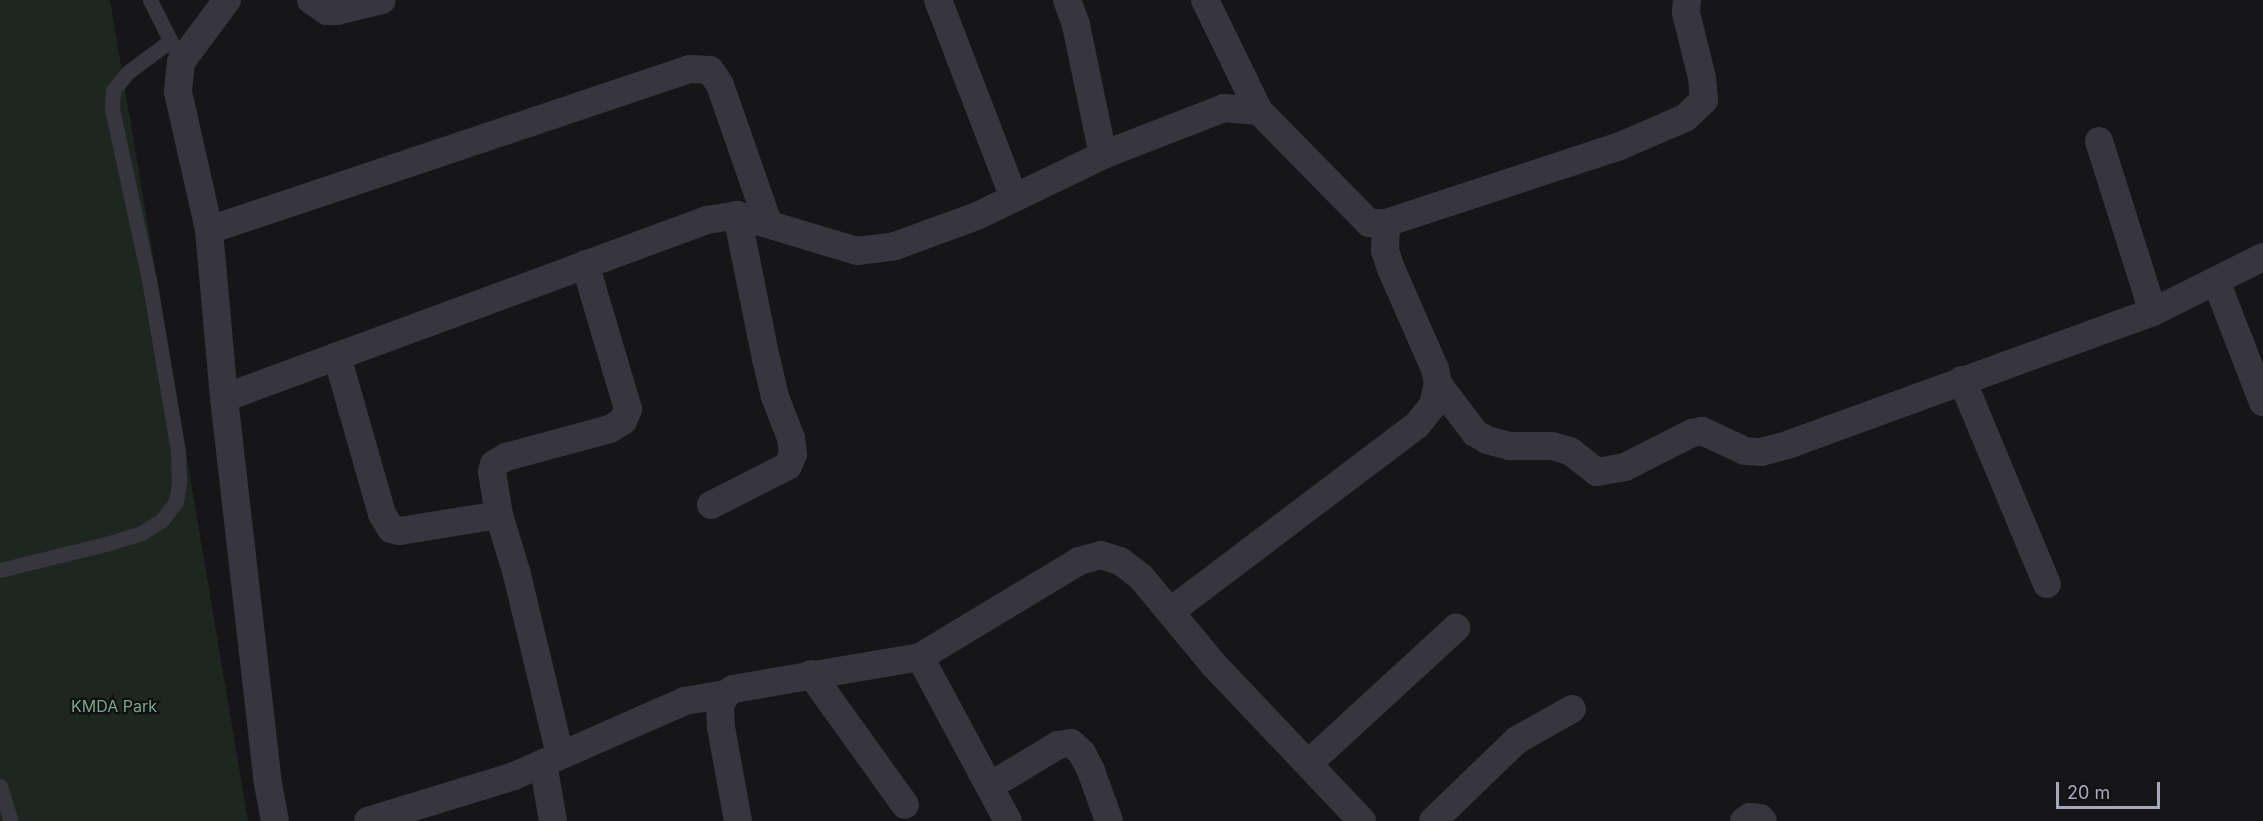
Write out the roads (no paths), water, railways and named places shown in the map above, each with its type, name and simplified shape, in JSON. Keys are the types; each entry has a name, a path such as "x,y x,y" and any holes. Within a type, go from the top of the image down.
{"street":[{"path":"227,0 176,51 178,92 209,230 224,398 267,778 275,821"},
{"path":"311,0 327,11 337,11 382,0"},
{"path":"938,0 1014,198"},
{"path":"1067,0 1076,25 1103,155"},
{"path":"1205,0 1259,111 1368,223 1386,223 1620,146 1685,118 1704,100 1702,78 1686,13 1687,0"},
{"path":"209,230 690,69 710,70 720,86 768,223"},
{"path":"224,398 707,219 737,216 768,223 857,251 896,246 977,216 1103,155 1224,108 1259,111"},
{"path":"2099,141 2153,312"},
{"path":"711,505 789,466 793,454 791,438 775,396 766,359 737,216"},
{"path":"1170,611 1417,425 1433,405 1438,384 1435,369 1391,269 1385,251 1386,223"},
{"path":"1438,384 1475,433 1487,440 1509,446 1552,446 1570,452 1597,472 1625,467 1702,430 1745,451 1761,452 1790,444 2153,312 2263,257"},
{"path":"554,821 551,759 516,571 499,514 492,472 494,464 506,457 610,429 623,420 628,410 585,264"},
{"path":"2216,281 2263,402"},
{"path":"337,356 382,514 391,529 400,531 499,514"},
{"path":"1962,380 2047,584"},
{"path":"368,821 454,796 551,759 685,701 811,674 920,657 1078,561 1101,555 1120,561 1141,577 1214,665 1309,763 1354,818"},
{"path":"1309,763 1456,628"},
{"path":"920,657 1008,821"},
{"path":"811,674 905,805"},
{"path":"726,694 720,705 722,727 738,821"},
{"path":"1433,821 1516,740 1572,709"},
{"path":"990,786 1058,744 1071,743 1082,753 1091,771 1108,821"},
{"path":"1744,821 1750,817 1760,818 1763,821"}],"lane":[{"path":"0,570 141,533 161,521 176,502 179,482 178,450 148,280 112,109 112,90 128,72 176,51 150,0"},
{"path":"0,786 11,821"}],"park label":[{"name":"KMDA Park","path":"114,706"}]}
